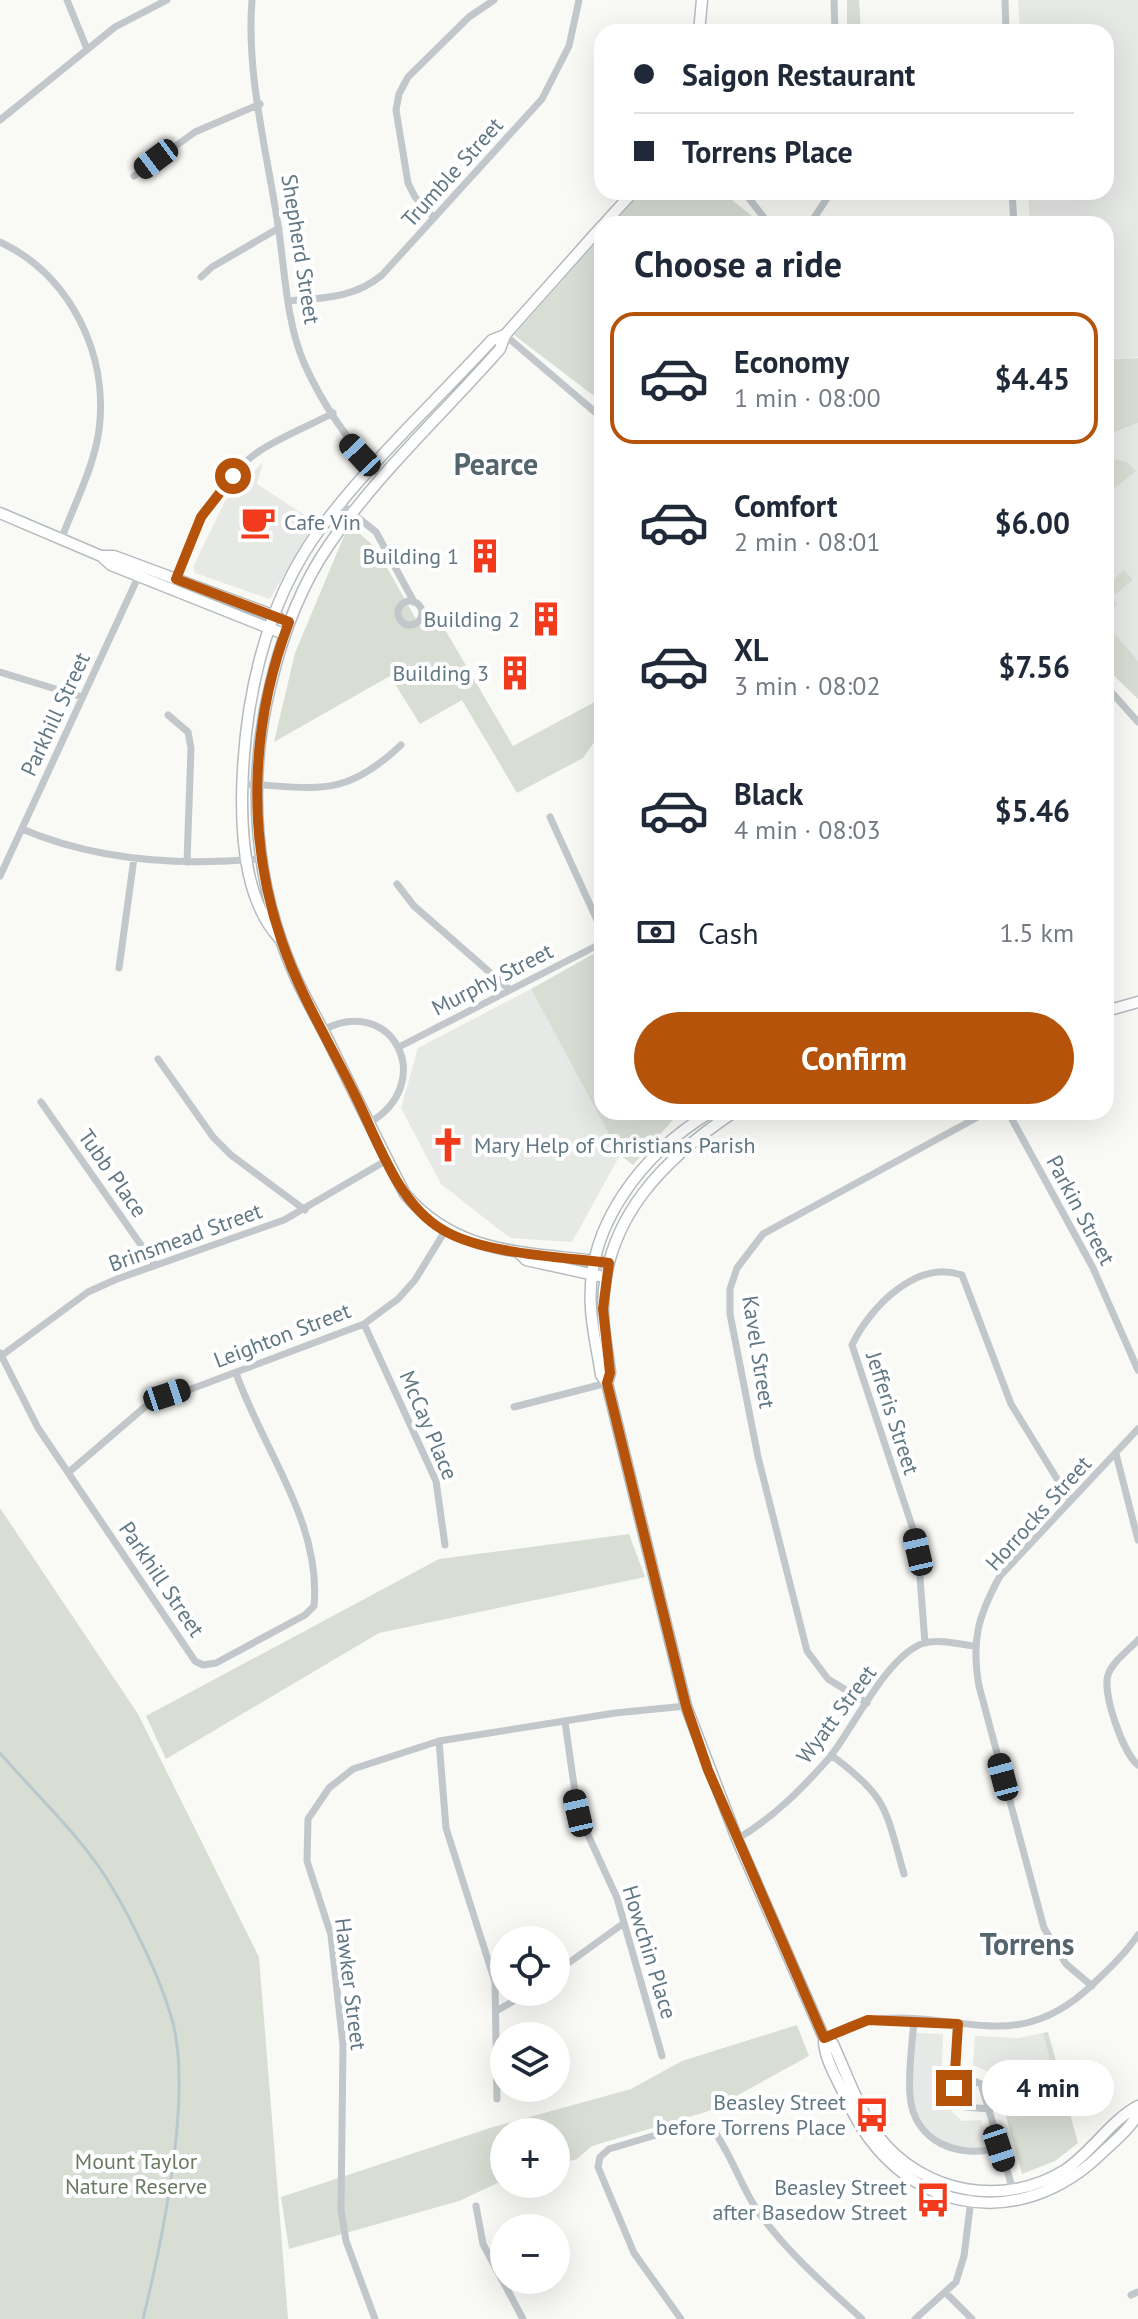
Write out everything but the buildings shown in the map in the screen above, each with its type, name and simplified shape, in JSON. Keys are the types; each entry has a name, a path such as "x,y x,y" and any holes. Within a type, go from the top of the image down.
{"street":[{"path":"67,0 87,49"},
{"path":"0,120 115,27 167,0"},
{"name":"Shepherd Street","path":"252,0 260,104 289,301 304,363 348,442 383,479"},
{"path":"434,218 415,197 408,183 396,110 399,94 408,77 469,17 494,0"},
{"name":"Trumble Street","path":"289,301 346,295 367,288 542,99 569,46 579,0"},
{"path":"700,24 702,0"},
{"path":"834,0 835,24"},
{"path":"1005,0 1006,24"},
{"path":"134,176 195,132 260,104"},
{"path":"611,216 626,200"},
{"path":"750,200 763,216"},
{"path":"201,277 212,267 279,228"},
{"path":"594,235 505,335 500,349 383,479 315,567 284,634 263,714 256,785 260,859 281,940 405,1194 423,1215 445,1231 474,1243 518,1252 609,1263"},
{"path":"0,242 35,263 60,288 92,346 100,399 99,430 61,540"},
{"path":"505,335 594,411"},
{"path":"281,940 267,925 245,860 242,784 248,712 269,629 318,532 372,468 492,340 505,335"},
{"path":"174,584 201,517 233,476 260,451 333,413"},
{"path":"341,504 376,532 414,602"},
{"path":"0,513 101,556 114,556 140,571 174,584 289,622"},
{"name":"Parkhill Street","path":"0,876 140,571"},
{"path":"174,584 284,634"},
{"path":"0,672 82,697"},
{"path":"1114,695 1138,722"},
{"path":"168,715 188,732 191,748 187,862"},
{"path":"242,784 338,786 365,775 401,745"},
{"path":"550,817 594,913"},
{"path":"22,829 62,844 134,858 187,862 260,859"},
{"path":"119,968 134,858"},
{"path":"397,884 414,906 510,990"},
{"name":"Murphy Street","path":"399,1047 594,947"},
{"path":"1114,1009 1138,1002"},
{"path":"323,1030 341,1020 361,1020 382,1028 399,1047 404,1062 401,1093 388,1110 369,1123"},
{"path":"158,1059 213,1137 231,1155 305,1210"},
{"name":"Tubb Place","path":"41,1102 155,1265"},
{"path":"699,1120 652,1156 614,1208 596,1261 591,1308 601,1375 607,1383 686,1706 737,1839 824,2038 824,2046 856,2122 878,2153 896,2171 930,2190 972,2197 1045,2194 1080,2175 1138,2114"},
{"path":"607,1383 610,1373 603,1309 606,1277 622,1227 655,1175 673,1156 723,1120"},
{"name":"Kavel Street","path":"867,1703 828,1679 807,1651 758,1457 730,1314 730,1289 737,1268 763,1234 972,1120"},
{"name":"Parkin Street","path":"1012,1120 1093,1268 1138,1370"},
{"name":"Brinsmead Street","path":"1,1355 88,1292 305,1210 387,1160"},
{"name":"Leighton Street","path":"69,1472 146,1406 364,1324 382,1313 415,1280 445,1231"},
{"path":"518,1252 526,1260 606,1277"},
{"name":"Jefferis Street","path":"925,1643 918,1552 913,1529 852,1345 859,1332 899,1287 936,1272 948,1270 962,1275 1011,1404 1070,1500"},
{"name":"McCay Place","path":"364,1324 430,1464 440,1503 445,1545"},
{"name":"Parkhill Street","path":"1,1355 38,1428 195,1661 203,1665 216,1663 305,1615 314,1606 315,1594 305,1532 251,1416 236,1373"},
{"path":"514,1407 607,1383"},
{"name":"Horrocks Street","path":"1092,1986 1066,1964 1044,1928 979,1686 974,1646 986,1602 1000,1576 1138,1429"},
{"path":"1116,1454 1138,1540"},
{"path":"1138,1640 1112,1667 1107,1679 1123,1746 1138,1765"},
{"path":"925,1643 974,1646"},
{"name":"Wyatt Street","path":"737,1839 766,1822 831,1755 899,1661 925,1643"},
{"name":"Hawker Street","path":"375,2319 350,2254 341,2210 344,2105 342,2029 331,1935 307,1861 306,1830 316,1803 343,1775 439,1741 615,1713 686,1706"},
{"name":"Howchin Place","path":"565,1722 578,1813 617,1898 662,2056"},
{"path":"439,1741 446,1828 495,1982 498,2022"},
{"path":"831,1755 865,1780 878,1795 904,1874"},
{"path":"570,1962 624,1923"},
{"path":"824,2038 868,2020 1009,2027 1047,2019 1060,2013 1117,1963 1138,1935"},
{"path":"498,2010 505,2006"},
{"path":"914,2021 910,2095 920,2125 934,2140 953,2150 973,2153 999,2148"},
{"path":"958,2024 954,2091 962,2104 977,2110 990,2109"},
{"path":"955,2078 967,2078 981,2084 1014,2195"},
{"path":"1014,2195 1067,2169 1138,2106"},
{"path":"681,2319 634,2253 598,2167 600,2157 609,2149 693,2124 711,2127 744,2189 785,2247 862,2319"},
{"path":"915,2319 946,2293 961,2270 972,2197"},
{"path":"476,2206 483,2244 523,2319"},
{"path":"946,2293 972,2319"}],"shaded area":[{"path":"1018,0 1138,0 1138,357 1114,358 1114,216 1030,216 1028,200 1114,200 1114,24 1020,24"},
{"path":"1138,423 1138,693 1114,671 1114,434"},
{"path":"263,462 257,484 315,522 270,599 195,573 193,567 225,501"},
{"path":"531,989 594,1107 594,1120 601,1120 620,1155 572,1242 510,1238 441,1184 401,1108 418,1048"},
{"path":"915,2033 943,2034 941,2093 944,2104 962,2121 981,2120 990,2149 977,2151 940,2142 923,2125 914,2107 912,2086"},
{"path":"1043,2033 1054,2076 999,2091 991,2073 973,2065 975,2036 1018,2038"}],"green space":[{"path":"847,0 859,0 860,24 847,24"},
{"path":"634,200 732,200 752,216 620,216"},
{"path":"594,245 594,396 514,335"},
{"path":"1138,358 1138,423 1114,433 1114,359"},
{"path":"1114,459 1127,462 1136,471 1114,489"},
{"path":"349,524 376,548 422,630 440,621 513,746 594,702 594,742 583,758 517,793 462,700 420,724 390,676 274,742 295,653"},
{"path":"1124,570 1133,580 1114,595 1114,579"},
{"path":"1114,633 1138,661 1138,699 1114,676"},
{"path":"594,954 594,1107 531,989"},
{"path":"601,1120 673,1120 633,1165 620,1155"},
{"name":"Mount Taylor Nature Reserve","path":"0,1508 138,1714 259,1957 288,2319 0,2319"},
{"path":"629,1534 645,1577 379,1633 166,1759 146,1716 439,1559"},
{"path":"797,2025 809,2056 709,2111 592,2146 570,2161 570,2118 526,2118 631,2089 682,2061"},
{"path":"1048,2032 1078,2143 1055,2161 1022,2174 999,2091 1054,2076 1043,2033"},
{"path":"490,2128 490,2187 459,2201 289,2249 281,2197"}],"waterway":[{"path":"0,1753 70,1830 107,1879 144,1949 173,2023 178,2054 177,2130 166,2212 143,2319"}],"place":[{"name":"Cafe Vin","path":"258,522"},
{"name":"Building 1","path":"485,556"},
{"name":"Building 2","path":"546,619"},
{"name":"Building 3","path":"515,673"},
{"name":"Mary Help of Christians Parish","path":"448,1145"},
{"name":"Beasley Street before Torrens Place","path":"872,2115"},
{"name":"Beasley Street after Basedow Street","path":"933,2200"}],"district":[{"name":"Pearce","path":"496,463"},
{"name":"Torrens","path":"1027,1943"}],"route":[{"path":"233,476 201,517 176,579 289,622 263,714 256,785 256,824 260,859 281,940 297,980 405,1194 423,1215 445,1231 474,1243 518,1252 609,1263 603,1309 610,1373 607,1383 686,1706 708,1770 824,2038 868,2020 958,2024 954,2088"}]}
